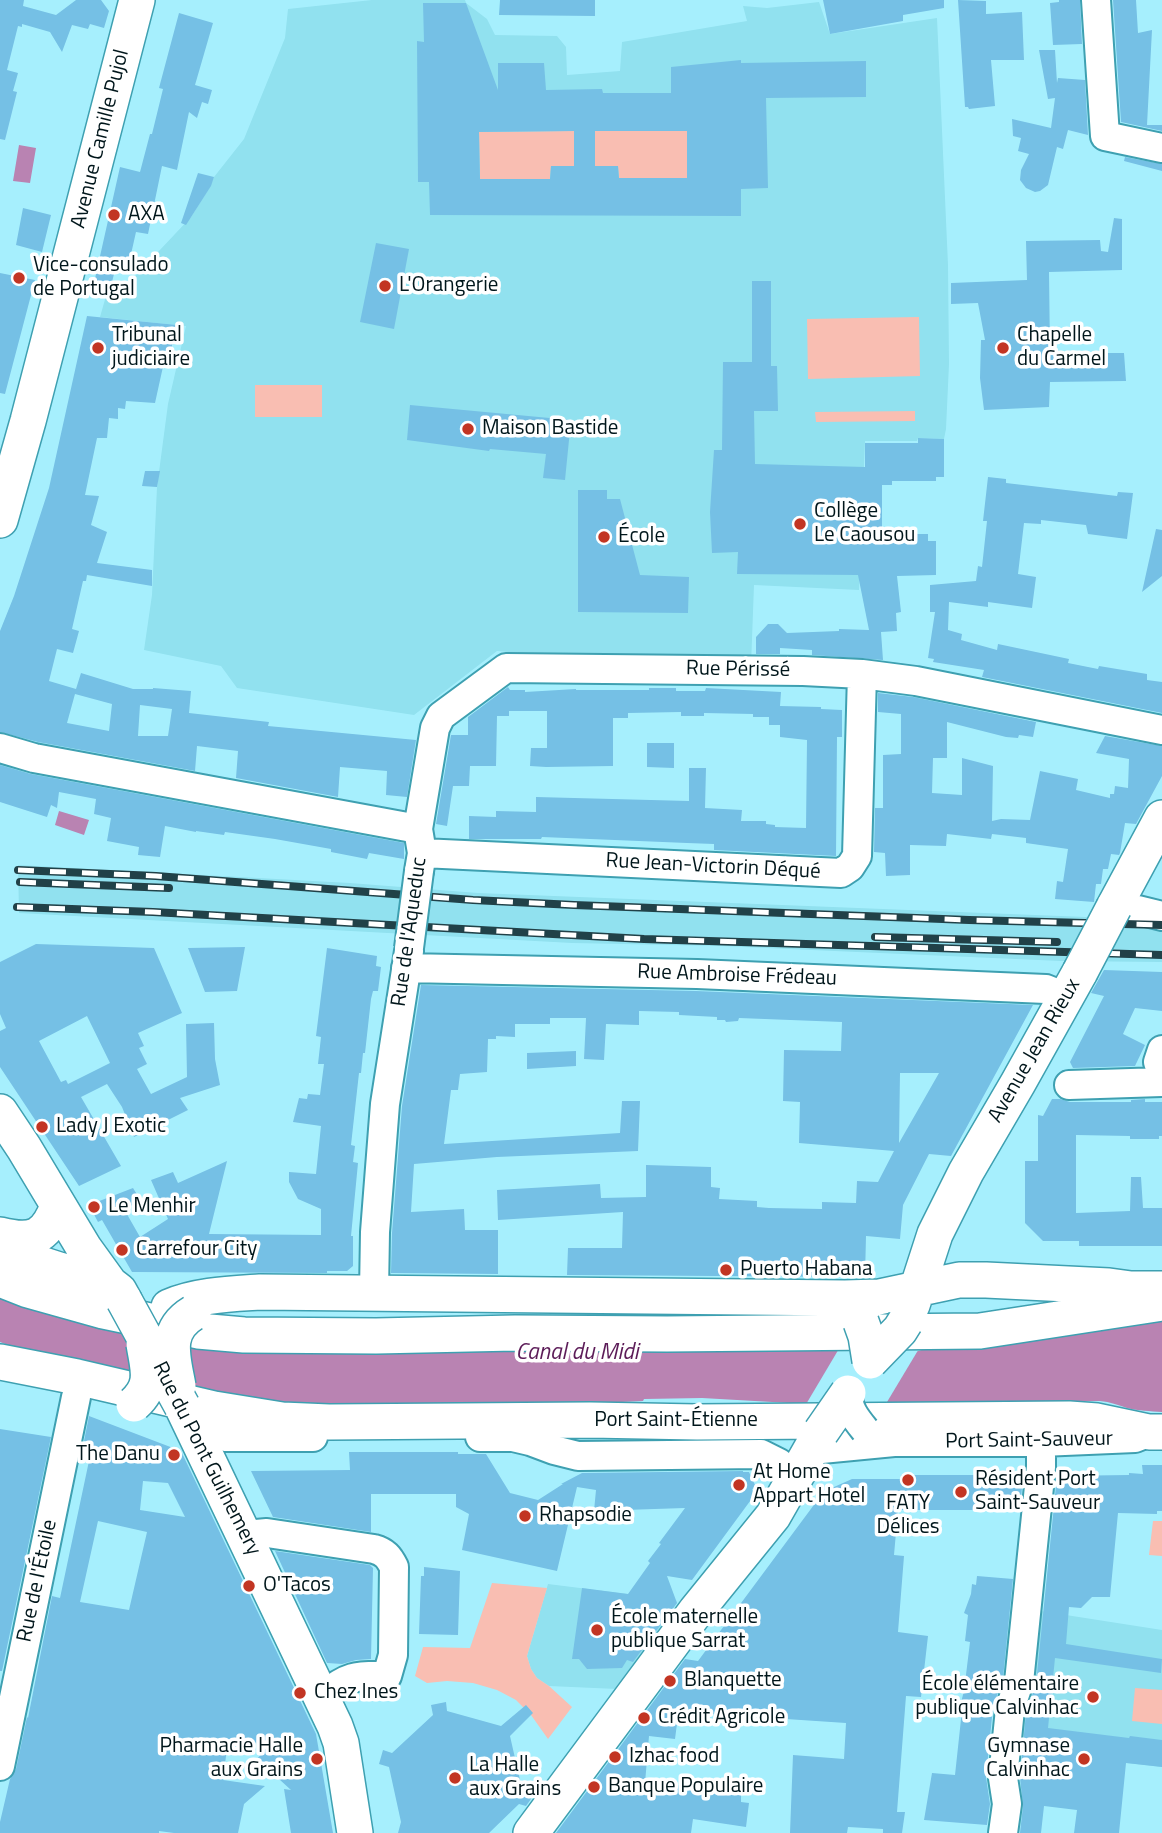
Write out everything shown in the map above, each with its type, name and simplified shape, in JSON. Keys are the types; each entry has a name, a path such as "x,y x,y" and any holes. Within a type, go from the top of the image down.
{"main road":[{"name":"Avenue Camille Pujol","path":"0,520 29,421 137,0"},
{"name":"Avenue Jean Rieux","path":"531,1833 696,1611 773,1516 848,1393 870,1361 905,1322 935,1234 965,1172 1073,984 1138,911 1159,828"},
{"name":"Rue du Pont Guilhemery","path":"0,1112 83,1248 143,1334 245,1535 335,1726 341,1743 355,1833"},
{"path":"0,1235 27,1240 43,1233 58,1206"},
{"path":"0,1251 59,1270 114,1296"},
{"path":"1109,1286 1129,1277 1162,1276"},
{"path":"0,1279 28,1290 114,1296 198,1312 269,1336 981,1331 1162,1303"},
{"path":"0,1381 187,1418 171,1345 175,1333 185,1318 260,1292 374,1292 853,1310 879,1297 959,1280 1162,1289"},
{"path":"853,1310 866,1336 870,1361"},
{"path":"128,1407 142,1396 148,1384 143,1334 158,1317 198,1312"},
{"name":"Port Saint-Étienne","path":"0,1362 214,1409 282,1420 696,1422 1069,1419 1097,1421 1156,1432"}],"street":[{"path":"1096,0 1105,136 1162,148"},
{"name":"Rue Périssé","path":"420,851 435,728 441,716 506,668 862,674 916,681 1162,730"},
{"name":"Rue Jean-Victorin Déqué","path":"420,851 841,873 850,867 857,856 862,674"},
{"name":"Rue de l'Aqueduc","path":"0,748 420,851 408,958 385,1104 375,1232 374,1292"},
{"name":"Rue Ambroise Frédeau","path":"408,958 710,975 1046,989 1073,984"},
{"path":"1162,1050 1158,1062 1162,1073"},
{"path":"1069,1085 1162,1082"},
{"name":"Port Saint-Sauveur","path":"848,1393 849,1407 865,1430 881,1440 894,1442"},
{"name":"Rue de l'Étoile","path":"0,1766 76,1396"},
{"name":"Port Saint-Étienne","path":"187,1418 226,1437 513,1437 578,1456 761,1454 779,1463 809,1454"},
{"name":"Port Saint-Sauveur","path":"809,1454 894,1442 1041,1442 1135,1438 1156,1432"},
{"path":"1003,1833 1007,1804 1003,1778 1010,1709 1019,1682 1041,1467 1041,1442"},
{"path":"245,1535 267,1533 374,1549 389,1557 394,1567 393,1655 387,1676 350,1678 322,1697"}],"shaded area":[{"path":"372,0 465,0 487,19 495,35 557,36 566,47 567,75 620,71 622,42 747,21 743,6 767,8 819,2 830,34 937,18 948,265 949,364 944,439 865,441 859,590 754,585 751,666 577,658 497,651 414,715 237,688 221,666 144,650 152,595 157,487 168,404 186,326 100,317 108,289 126,286 191,217 214,177 244,139 285,38 288,9"},
{"path":"574,131 574,166 551,166 550,179 480,179 479,132"},
{"path":"595,131 687,131 687,178 619,178 618,166 595,166"},
{"path":"919,317 920,376 808,379 807,319"},
{"path":"255,385 322,385 322,417 255,417"},
{"path":"915,411 915,421 816,422 815,412"},
{"path":"18,865 350,883 478,893 1162,920 1162,962 1061,961 721,946 572,943 19,913"},
{"path":"1153,1521 1162,1521 1162,1556 1149,1555"},
{"path":"492,1583 547,1588 527,1656 537,1678 572,1707 548,1739 516,1700 497,1690 473,1683 427,1683 415,1676 423,1647 470,1648"},
{"name":"École maternelle publique Sarrat","path":"548,1584 676,1600 677,1603 617,1689 549,1686 537,1678 527,1656"},
{"name":"École élémentaire publique Calvinhac","path":"1034,1610 1162,1630 1162,1767 1127,1763 1127,1754 1020,1742"},
{"path":"1135,1688 1162,1690 1162,1724 1132,1721"}],"water":[{"path":"19,145 36,148 30,183 13,181"},
{"path":"59,811 89,820 84,835 55,825"},
{"name":"Canal du Midi","path":"0,1296 60,1316 914,1352 1162,1320 1162,1412 1131,1409 1100,1401 895,1404 790,1403 702,1398 558,1405 293,1407 56,1363 0,1342"}],"pier":[{"path":"840,1347 920,1347 884,1407 805,1406"}],"building":[{"path":"0,0 24,0 23,6 56,15 76,0 101,0 109,11 104,28 90,24 88,29 72,25 62,52 50,32 22,24 22,27 18,26 7,70 18,73 13,91 17,92 5,140 0,139"},
{"path":"500,0 595,0 595,16 499,15"},
{"path":"823,0 944,0 944,8 903,15 903,21 830,34"},
{"path":"958,0 986,1 986,14 1022,12 1024,60 991,60 995,106 969,109 965,107"},
{"path":"1080,0 1082,44 1053,45 1050,3"},
{"path":"1113,0 1136,0 1138,33 1152,30 1147,125 1162,125 1162,131 1121,122"},
{"path":"423,3 466,3 498,90 498,63 544,63 546,90 602,89 603,93 671,93 671,67 741,60 741,63 866,61 866,97 766,98 768,188 741,189 741,216 430,215 429,182 418,182 417,41 424,42","holes":["574,131 574,166 551,166 550,179 480,179 479,132","595,131 687,131 687,178 619,178 618,166 595,166"]},
{"path":"179,13 213,23 195,85 212,90 208,104 202,102 197,118 189,112 177,170 162,166 148,234 136,232 127,272 115,270 111,286 94,283 120,167 140,172 152,134 163,89 159,88"},
{"path":"1039,50 1055,50 1057,83 1058,78 1085,80 1088,135 1068,130 1063,149 1057,147 1048,185 1035,192 1026,188 1020,180 1021,170 1029,154 1018,151 1021,138 1013,136 1012,119 1051,128 1055,98 1048,99"},
{"path":"1125,157 1162,164 1162,171 1124,161"},
{"path":"198,173 214,177 186,225 181,223"},
{"path":"23,208 51,215 42,252 16,245"},
{"path":"1114,218 1122,219 1122,270 1049,272 1050,353 1124,353 1126,381 1050,382 1049,407 984,410 980,378 981,340 985,340 978,303 951,304 951,283 1027,280 1026,241 1100,240 1101,251 1108,252"},
{"name":"L'Orangerie","path":"376,243 409,249 394,329 360,322"},
{"path":"0,273 35,280 5,394 0,393"},
{"path":"752,281 771,281 771,366 777,366 778,411 754,411 755,464 865,467 865,443 918,443 918,438 944,439 944,477 936,477 936,481 892,481 892,485 882,485 882,530 892,530 892,534 928,534 928,541 936,541 936,575 897,576 901,612 896,613 897,631 881,632 883,660 812,655 812,650 780,648 780,654 756,654 756,637 768,624 778,624 787,633 869,630 858,575 737,574 738,552 712,553 710,512 714,450 722,450 723,362 752,362"},
{"path":"87,316 177,325 170,354 166,353 155,403 126,401 125,409 118,408 118,419 109,418 107,438 97,438 85,495 99,496 91,525 107,532 97,563 152,570 152,586 87,575 86,581 83,581 72,629 79,631 73,653 57,649 49,681 76,689 81,673 133,689 191,691 189,713 269,722 268,726 416,740 407,797 386,795 387,771 340,767 338,797 236,778 238,751 197,746 195,771 38,742 0,732 0,631 49,488","holes":["75,694 112,704 109,731 67,723","140,705 172,709 168,736 138,736"]},
{"name":"Maison Bastide","path":"410,405 571,420 565,480 543,478 546,454 489,451 407,440"},
{"path":"145,471 160,471 157,487 142,486"},
{"path":"988,477 1006,479 1006,483 1117,496 1118,492 1133,493 1127,539 1088,534 1086,525 1041,520 1041,524 1024,523 1018,574 1036,577 1032,608 988,602 988,607 949,602 948,630 962,634 961,640 997,650 998,644 1069,659 1068,663 1147,674 1147,680 1162,682 1162,713 982,677 984,670 933,662 934,659 928,658 935,612 930,612 930,585 976,581 978,566 982,567"},
{"name":"École","path":"578,490 607,490 607,499 620,499 640,575 689,577 688,613 578,612"},
{"path":"1156,529 1162,530 1162,576 1142,592"},
{"path":"508,687 510,690 525,692 649,688 705,691 706,688 781,692 780,706 842,710 842,737 837,737 836,856 714,850 714,844 542,837 469,839 469,816 496,817 496,811 536,812 536,797 689,801 689,768 706,768 705,808 742,810 741,821 766,821 766,824 775,827 806,828 807,740 780,737 780,725 769,725 769,717 753,717 753,714 704,713 704,716 681,716 681,712 628,713 628,718 613,718 613,766 546,767 530,766 531,748 547,748 547,711 509,711 509,716 497,716 496,766 470,766 469,786 453,786 447,826 436,824 451,735 468,735 468,717"},
{"path":"878,693 913,697 1036,722 1033,737 1019,735 1018,738 947,722 947,758 933,758 932,793 962,795 962,758 993,766 992,821 1030,820 1040,771 1078,779 1076,790 1110,798 1110,794 1114,794 1115,786 1128,788 1129,759 1096,753 1105,736 1162,746 1162,776 1136,824 1125,823 1120,853 1111,854 1108,869 1103,869 1101,884 1096,884 1094,902 1055,899 1057,881 1063,882 1068,849 1026,843 1026,838 992,834 991,839 947,834 946,846 910,845 910,875 886,876 885,853 874,852 875,808 883,808 883,755 901,754 901,714 878,712"},
{"path":"647,743 674,743 674,768 647,767"},
{"path":"0,765 31,774 404,843 404,859 369,853 367,859 331,852 331,849 275,839 225,832 224,835 196,832 165,826 160,857 138,855 139,847 107,841 111,818 94,814 96,799 59,792 57,808 51,805 47,817 0,802"},
{"path":"36,944 154,948 182,1013 138,1033 144,1046 139,1048 147,1064 137,1069 151,1094 187,1077 186,1024 214,1023 215,1059 220,1085 180,1098 188,1110 134,1137 122,1107 107,1084 81,1097 121,1166 79,1186 0,1067 0,1031 6,1028 0,1014 0,962","holes":["87,1016 110,1063 68,1084 66,1080 61,1082 39,1041"]},
{"path":"245,947 237,991 205,992 188,948"},
{"path":"327,948 377,956 376,966 381,967 378,991 373,991 371,999 351,1145 355,1146 353,1162 358,1163 351,1236 353,1266 347,1271 327,1273 132,1272 102,1220 98,1222 89,1205 133,1188 141,1201 124,1209 140,1237 168,1219 151,1180 173,1172 178,1183 227,1161 209,1234 321,1235 321,1209 298,1199 289,1182 289,1172 316,1174 321,1126 293,1122 299,1098 307,1099 308,1094 320,1095 324,1064 318,1064 321,1037 316,1036"},
{"path":"1104,970 1162,972 1162,1011 1135,1008 1123,1034 1145,1045 1135,1066 1073,1068 1070,1062 1104,996 1091,993"},
{"path":"421,985 696,991 1033,1005 951,1156 929,1154 903,1205 900,1239 866,1236 865,1277 567,1275 568,1248 622,1248 623,1212 498,1220 497,1190 600,1184 601,1198 646,1197 646,1165 711,1167 711,1187 720,1188 719,1199 757,1201 757,1207 822,1209 822,1202 856,1203 857,1181 878,1182 894,1151 799,1143 800,1102 783,1101 784,1050 841,1051 842,1022 739,1018 738,1021 726,1022 717,1020 717,1017 679,1015 679,1012 639,1011 639,1025 606,1024 604,1060 584,1059 586,1018 550,1018 550,1024 515,1024 515,1037 496,1036 496,1039 488,1039 487,1072 460,1074 458,1090 451,1090 444,1144 620,1133 622,1101 640,1101 638,1151 497,1157 414,1164 411,1212 464,1209 465,1230 498,1230 498,1274 391,1273 402,1106","holes":["900,1073 939,1073 899,1143"]},
{"path":"576,1051 576,1066 527,1069 527,1053"},
{"path":"1052,1099 1070,1102 1131,1102 1145,1099 1145,1102 1162,1102 1162,1136 1159,1136 1159,1139 1076,1135 1076,1213 1130,1211 1131,1177 1141,1177 1143,1208 1162,1208 1162,1246 1079,1246 1079,1241 1043,1241 1025,1223 1025,1161 1038,1161 1038,1115 1043,1116"},
{"path":"89,1416 181,1451 316,1734 333,1833 291,1833 284,1789 291,1790 257,1759 269,1745 228,1740 223,1780 265,1786 244,1804 238,1833 0,1833 10,1779 16,1769 28,1718 52,1596 60,1598 93,1442 84,1441","holes":["143,1481 168,1483 185,1517 140,1510","98,1521 147,1532 129,1610 80,1602"]},
{"path":"0,1429 51,1437 2,1671 0,1671"},
{"name":"Rhapsodie","path":"349,1452 486,1454 510,1493 538,1500 582,1473 743,1471 749,1472 755,1485 752,1490 756,1493 692,1580 667,1576 677,1603 633,1662 627,1660 622,1668 587,1669 579,1659 572,1659 582,1588 628,1594 650,1563 648,1561 661,1544 659,1543 685,1508 594,1511 596,1490 577,1487 557,1571 462,1550 469,1514 456,1507 456,1494 371,1494 371,1532 273,1517 251,1471 350,1470"},
{"path":"1142,1465 1162,1465 1162,1511 1157,1511 1157,1514 1118,1513 1110,1597 1092,1597 1081,1608 1069,1607 1066,1644 1162,1659 1161,1673 1055,1658 1048,1728 1162,1740 1162,1767 1126,1763 1119,1833 1074,1833 1077,1810 1044,1806 1041,1833 1020,1833 1023,1806 1020,1778 1026,1713 1036,1684 1057,1476 1143,1474"},
{"path":"901,1475 1023,1475 1020,1510 898,1510 894,1555 904,1556 898,1632 928,1636 921,1697 906,1696 897,1812 905,1812 902,1833 848,1827 847,1833 790,1833 793,1755 844,1759 846,1723 681,1712 675,1739 649,1736 645,1783 741,1787 741,1802 749,1803 746,1827 693,1819 691,1833 556,1833 685,1659 698,1661 822,1494 852,1479 901,1479"},
{"path":"275,1551 370,1565 373,1568 371,1659 342,1664 327,1663"},
{"path":"424,1567 460,1571 458,1635 419,1634 421,1576 424,1576"},
{"path":"977,1576 1013,1579 1003,1678 993,1707 986,1777 990,1804 987,1825 924,1820 932,1773 955,1775 962,1710 959,1710 970,1642 965,1641 968,1615 964,1613"},
{"name":"La Halle aux Grains","path":"446,1702 447,1711 501,1726 526,1705 533,1713 510,1736 522,1789 533,1792 531,1799 526,1806 519,1804 489,1833 398,1833 401,1822 389,1767 379,1764 383,1750 392,1753 433,1715 431,1705"}],"railway":[{"path":"18,870 156,876 574,905 1162,925"},
{"path":"20,882 169,888"},
{"path":"17,907 644,939 1162,955"},
{"path":"875,937 1057,942"}],"place":[{"name":"AXA","path":"114,215"},
{"name":"Vice-consulado de Portugal","path":"19,278"},
{"name":"L'Orangerie","path":"385,286"},
{"name":"Tribunal judiciaire","path":"98,348"},
{"name":"Chapelle du Carmel","path":"1003,348"},
{"name":"Maison Bastide","path":"468,429"},
{"name":"Collège Le Caousou","path":"800,524"},
{"name":"École","path":"604,537"},
{"name":"Lady J Exotic","path":"42,1127"},
{"name":"Le Menhir","path":"94,1207"},
{"name":"Carrefour City","path":"122,1250"},
{"name":"Puerto Habana","path":"726,1270"},
{"name":"The Danu","path":"174,1455"},
{"name":"FATY Délices","path":"908,1480"},
{"name":"At Home Appart Hotel","path":"739,1485"},
{"name":"Résident Port Saint-Sauveur","path":"961,1492"},
{"name":"Rhapsodie","path":"525,1516"},
{"name":"O'Tacos","path":"249,1586"},
{"name":"École maternelle publique Sarrat","path":"597,1630"},
{"name":"Blanquette","path":"670,1681"},
{"name":"Chez Ines","path":"300,1693"},
{"name":"École élémentaire publique Calvinhac","path":"1093,1697"},
{"name":"Crédit Agricole","path":"644,1718"},
{"name":"Izhac food","path":"615,1757"},
{"name":"Pharmacie Halle aux Grains","path":"317,1759"},
{"name":"Gymnase Calvinhac","path":"1084,1759"},
{"name":"La Halle aux Grains","path":"455,1778"},
{"name":"Banque Populaire","path":"594,1787"}]}
